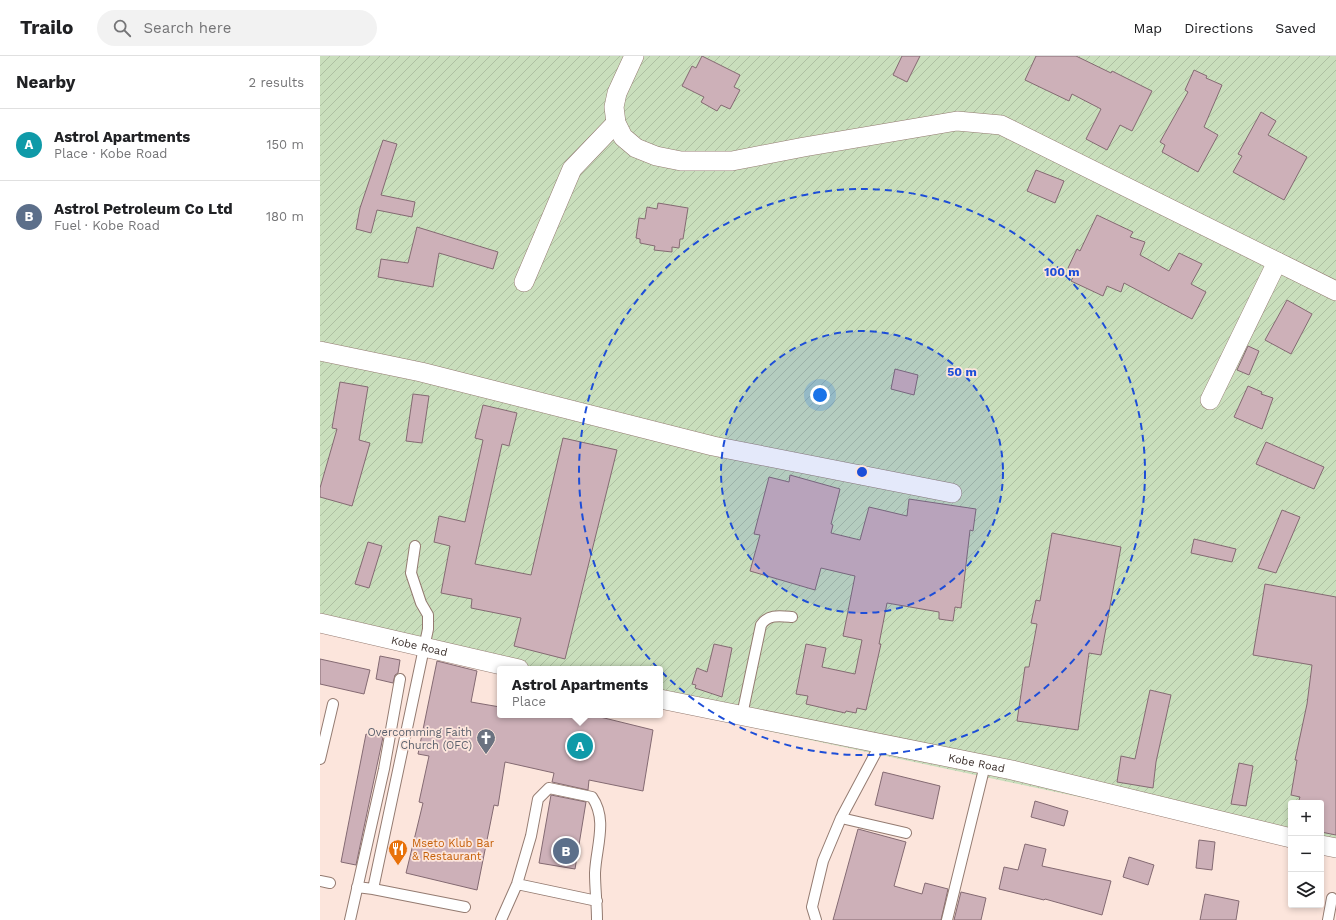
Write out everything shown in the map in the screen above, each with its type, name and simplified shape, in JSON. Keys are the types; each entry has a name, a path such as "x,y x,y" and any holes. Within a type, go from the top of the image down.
{"street":[{"path":"634,56 617,93 614,107 616,123 623,137 636,148 656,156 681,161 732,160 957,121 1001,125 1336,291"},
{"path":"524,282 572,169 616,123"},
{"path":"1210,400 1277,262"},
{"path":"320,351 421,372 713,446 952,494"},
{"name":"Kobe Road","path":"320,623 506,666"},
{"name":"Kobe Road","path":"663,700 985,765 1288,837"},
{"path":"1324,846 1336,848"}],"lane":[{"path":"373,889 428,629 428,615 421,603 412,573 415,546"},
{"path":"742,715 761,625 765,620 773,616 792,617"},
{"path":"350,920 384,769 400,679"},
{"path":"320,759 333,704"},
{"path":"816,920 812,907 823,861 842,818 881,743"},
{"path":"947,920 985,765"},
{"path":"501,920 517,884 531,836 538,799 549,788 592,797 597,805 600,816 595,872 597,920"},
{"path":"842,818 906,833"},
{"path":"517,884 597,901"},
{"path":"357,887 466,907"},
{"path":"1328,920 1332,898"}],"green space":[{"path":"320,56 1336,56 1336,851 1324,849 1324,800 1288,800 1288,841 663,709 663,666 497,666 497,668 320,632"}],"building":[{"path":"702,56 740,75 734,87 740,90 730,109 721,105 717,111 701,102 704,97 682,86 692,66 696,68"},
{"path":"902,56 920,56 907,82 893,75"},
{"path":"1036,56 1076,56 1111,73 1112,71 1152,91 1132,131 1120,125 1107,150 1086,139 1101,109 1072,94 1069,101 1025,80"},
{"path":"1194,70 1207,76 1206,78 1222,85 1204,127 1218,135 1198,172 1162,152 1165,145 1160,142 1188,92 1185,90"},
{"path":"1261,112 1276,121 1268,135 1307,157 1284,200 1233,172 1242,156 1238,154"},
{"path":"383,140 397,144 381,195 415,202 412,217 377,210 371,233 356,229 360,208"},
{"path":"1036,170 1064,181 1055,203 1027,191"},
{"path":"658,203 688,208 683,239 680,239 679,248 672,247 672,252 654,250 655,246 640,243 640,239 636,238 639,218 645,219 647,207 657,209"},
{"path":"1097,215 1133,232 1130,237 1145,242 1140,255 1169,271 1179,253 1202,264 1191,284 1206,292 1192,319 1124,283 1121,292 1107,286 1103,296 1071,281 1076,272 1068,268 1077,249 1080,251"},
{"path":"417,227 498,252 493,269 439,253 433,287 378,277 381,259 408,263"},
{"path":"1287,300 1312,314 1291,354 1265,340"},
{"path":"1248,346 1259,351 1249,375 1237,370"},
{"path":"895,369 918,375 914,395 891,389"},
{"path":"340,382 368,387 359,440 370,443 352,506 320,497 320,488 337,429 332,428"},
{"path":"1248,386 1262,392 1261,394 1273,398 1262,429 1234,417"},
{"path":"413,394 429,396 422,443 406,441"},
{"path":"483,405 517,413 509,446 502,444 475,564 531,575 563,438 617,450 565,659 514,646 521,618 471,608 472,599 441,593 450,546 434,542 439,516 465,522 483,440 475,438"},
{"path":"1266,442 1324,467 1314,489 1256,464"},
{"path":"790,475 840,489 831,524 833,525 831,533 860,540 869,507 907,516 909,499 976,509 973,531 970,530 961,608 955,607 953,621 939,619 939,612 887,603 879,644 881,644 866,710 857,708 856,713 846,711 845,713 806,704 808,696 796,694 806,644 826,648 822,667 855,674 862,640 843,636 855,576 821,568 815,590 750,571 760,535 754,534 769,477 789,482"},
{"path":"1282,510 1300,517 1276,573 1258,568"},
{"path":"1052,533 1121,547 1101,655 1089,653 1078,730 1017,721 1025,667 1029,667 1037,624 1031,623 1036,600 1040,601"},
{"path":"1194,539 1236,549 1232,562 1191,553"},
{"path":"368,542 382,546 369,588 355,584"},
{"path":"1265,584 1336,597 1336,835 1324,833 1324,800 1299,800 1300,797 1291,795 1297,760 1295,760 1307,704 1312,665 1253,655"},
{"path":"714,644 732,648 722,697 695,688 696,685 692,684 697,668 707,672"},
{"path":"380,656 400,660 398,673 395,675 393,683 376,679"},
{"path":"320,659 370,670 364,694 320,684"},
{"path":"437,661 477,671 471,702 497,706 497,718 604,718 653,730 643,791 589,780 588,790 552,782 554,773 505,762 498,806 494,805 477,890 406,873 423,803 419,802 429,756 418,754"},
{"path":"1150,690 1171,695 1156,762 1153,788 1117,782 1121,756 1135,759"},
{"path":"366,734 383,737 356,865 341,862"},
{"path":"1239,763 1253,766 1246,806 1231,804"},
{"path":"883,772 940,786 933,819 875,805"},
{"path":"551,795 586,802 575,869 539,863"},
{"path":"1035,801 1068,811 1064,826 1031,817"},
{"path":"858,829 906,842 894,886 922,894 925,883 948,889 941,920 833,920"},
{"path":"1199,840 1215,842 1212,870 1196,868"},
{"path":"1025,844 1046,849 1042,866 1111,881 1102,915 1045,899 999,889 1004,867 1018,870"},
{"path":"1129,857 1154,865 1148,885 1123,877"},
{"path":"961,892 986,898 981,920 954,920"},
{"path":"1205,894 1239,901 1236,920 1200,920"}],"place":[{"name":"Astrol Apartments","path":"580,746"},
{"name":"Overcomming Faith Church (OFC)","path":"486,755"},
{"name":"Astrol Petroleum Co Ltd","path":"566,851"},
{"name":"Mseto Klub Bar & Restaurant","path":"398,866"}]}
